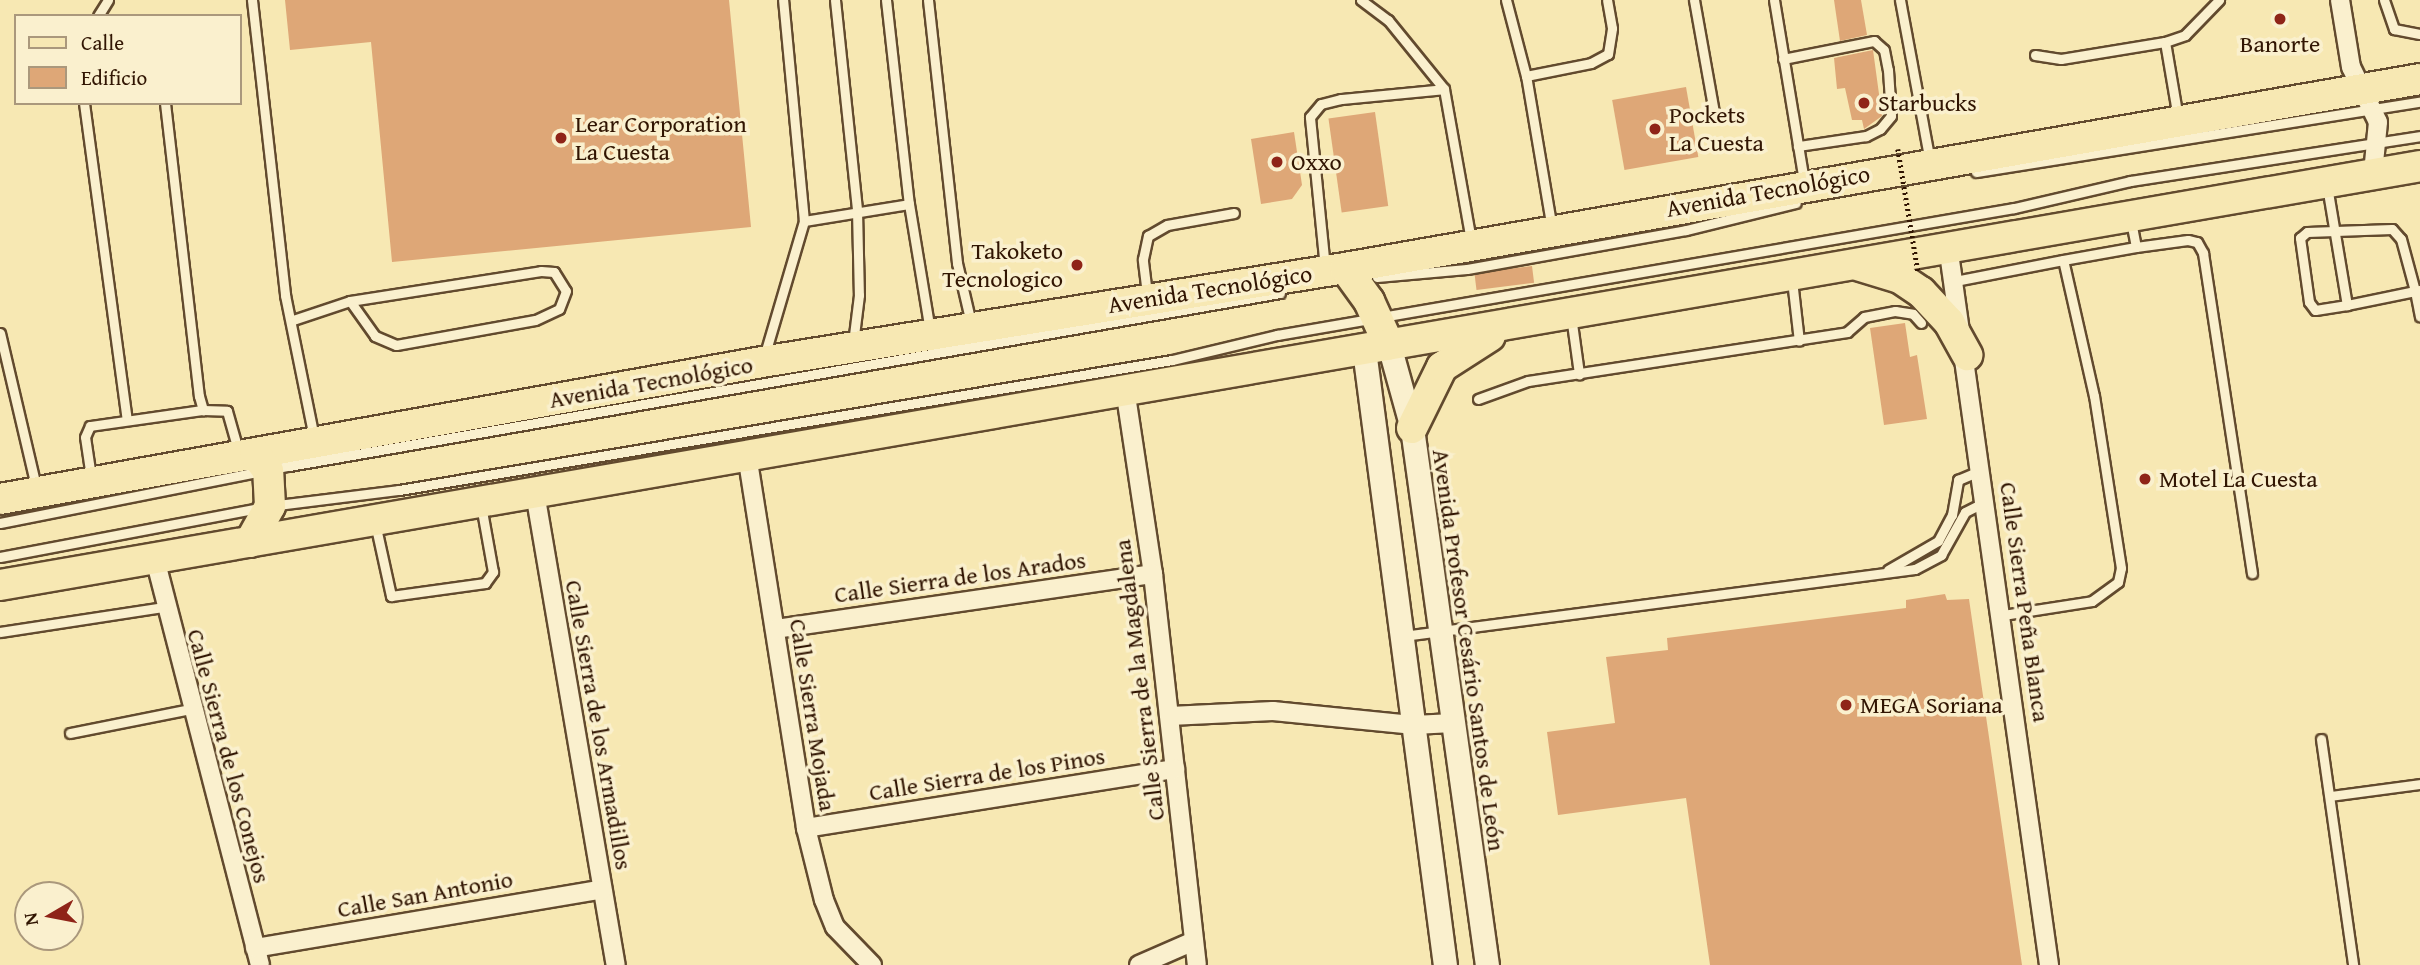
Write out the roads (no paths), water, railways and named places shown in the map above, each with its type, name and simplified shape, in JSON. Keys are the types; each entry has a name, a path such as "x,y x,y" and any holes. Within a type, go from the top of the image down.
{"main road":[{"name":"Avenida Tecnológico","path":"0,499 92,482 254,460 315,442 762,362 1148,299 1341,275 1472,245 1553,230 1806,192 1930,163 2179,119 2366,99 2420,79"},
{"path":"0,585 374,522 1125,389 1377,338 1504,327 2130,214 2420,166"},
{"path":"1856,265 1900,278 1921,292 1949,322 1966,355"},
{"path":"1341,275 1377,338"},
{"path":"1412,428 1442,367 1504,327"},
{"path":"250,542 270,506 254,460"}],"street":[{"path":"2340,0 2378,141 2373,173"},
{"name":"Calle Sierra Peña Blanca","path":"1948,246 1987,501 2049,965"},
{"path":"1377,338 1404,636 1445,965"},
{"name":"Avenida Profesor Cesário Santos de León","path":"1377,338 1412,428 1487,965"},
{"name":"Calle Sierra de la Magdalena","path":"1125,389 1153,574 1196,965"},
{"name":"Calle Sierra Mojada","path":"747,455 806,828 828,914 872,965"},
{"name":"Calle Sierra de los Armadillos","path":"535,493 616,965"},
{"name":"Calle Sierra de los Conejos","path":"155,558 163,607 257,957"},
{"name":"Calle Sierra de los Arados","path":"775,629 1153,574"},
{"path":"1170,716 1273,711 1414,725 1453,723"},
{"name":"Calle Sierra de los Pinos","path":"806,828 1175,769"},
{"name":"Calle San Antonio","path":"257,957 602,889"},
{"path":"1139,965 1194,941"}],"lane":[{"path":"252,0 285,295 293,320 315,442"},
{"path":"762,362 804,221 783,0"},
{"path":"835,0 857,210 859,295 853,347"},
{"path":"886,0 909,204 931,334"},
{"path":"928,0 957,263 973,329"},
{"path":"1361,0 1388,20 1444,89 1472,245"},
{"path":"1506,0 1525,76 1553,230"},
{"path":"1525,76 1591,63 1608,54 1612,28 1607,0"},
{"path":"1694,0 1715,118"},
{"path":"1444,89 1341,99 1314,110 1308,132 1341,275 1467,268 1686,230 1806,192 1774,0"},
{"path":"1900,0 1930,163"},
{"path":"2035,55 2061,59 2165,42 2185,35 2219,0"},
{"path":"2384,0 2394,29 2420,34"},
{"path":"1783,59 1874,41 1884,50 1888,69 1891,116 1880,129 1798,146"},
{"path":"2165,42 2179,119"},
{"path":"1969,173 2366,99 2420,102"},
{"path":"84,105 127,419"},
{"path":"165,105 203,410"},
{"path":"0,557 270,506 399,490 1377,338 2378,141 2420,136"},
{"path":"2326,182 2347,305"},
{"path":"804,221 857,210 909,204"},
{"path":"1148,299 1143,259 1148,236 1167,225 1234,213"},
{"path":"2130,214 2136,247"},
{"path":"2417,290 2315,310 2309,302 2300,238 2333,230 2392,229 2401,239 2417,290 2420,317"},
{"path":"1955,281 2136,247 2188,240 2197,242 2203,253 2252,573"},
{"path":"2003,615 2105,596 2121,568 2094,396 2063,260"},
{"path":"293,320 350,301 541,271 554,272 566,291 559,309 535,320 396,345 375,336 350,301"},
{"path":"1791,276 1799,341"},
{"path":"0,523 254,460 1298,290"},
{"path":"1478,399 1528,381 1847,332 1864,317 1895,311 1913,314 1921,323"},
{"path":"1571,315 1579,373"},
{"path":"0,333 37,493"},
{"path":"92,482 86,431 127,419 203,410 228,411 254,460"},
{"path":"1884,572 1938,541 1952,514 1958,480 1982,470"},
{"path":"1404,636 1915,569 1941,555 1965,512 1987,501"},
{"path":"374,522 391,596 485,583 493,572 480,502"},
{"path":"0,632 163,607"},
{"path":"70,733 190,709"},
{"path":"2321,739 2353,965"},
{"path":"2330,796 2420,783"}],"place":[{"name":"Banorte","path":"2280,19"},
{"name":"Starbucks","path":"1864,103"},
{"name":"Pockets La Cuesta","path":"1655,129"},
{"name":"Lear Corporation La Cuesta","path":"561,138"},
{"name":"Oxxo","path":"1277,162"},
{"name":"Takoketo Tecnologico","path":"1077,265"},
{"name":"Motel La Cuesta","path":"2145,479"},
{"name":"MEGA Soriana","path":"1846,705"}]}
